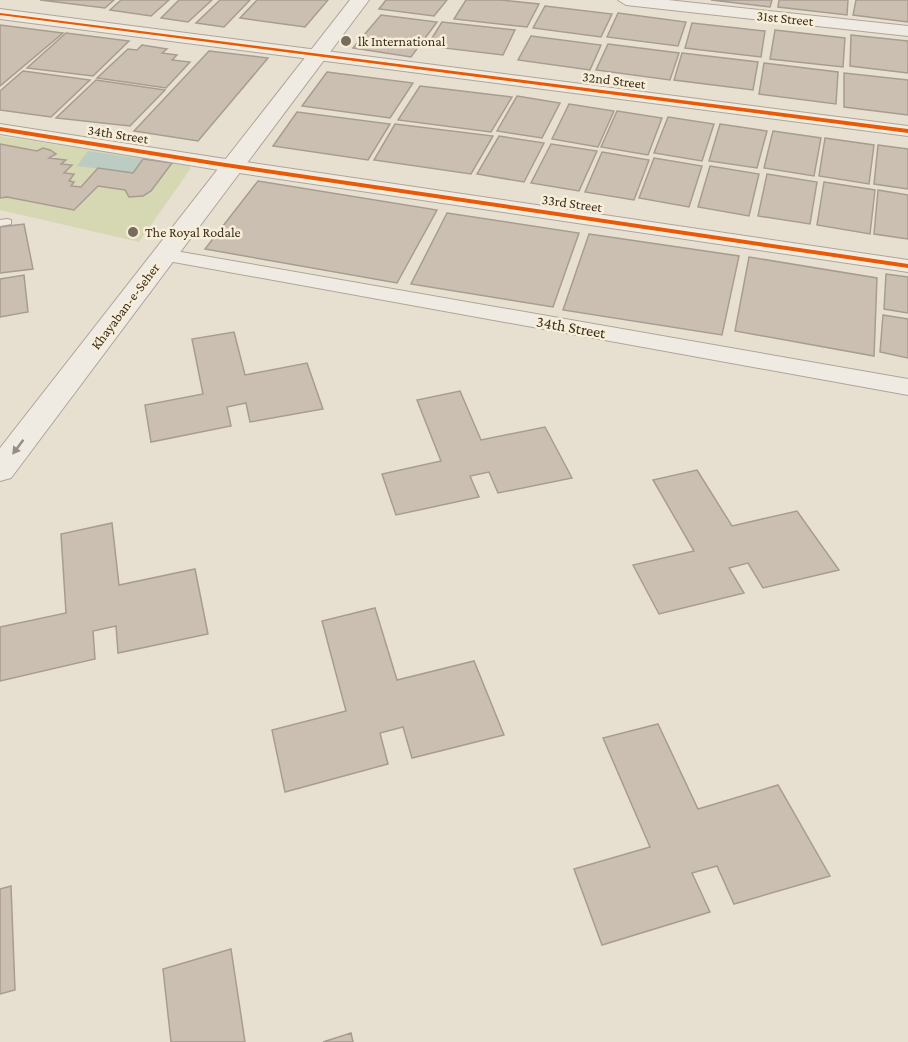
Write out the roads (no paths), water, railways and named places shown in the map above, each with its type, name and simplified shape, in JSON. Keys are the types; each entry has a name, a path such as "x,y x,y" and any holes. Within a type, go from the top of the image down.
{"street":[{"path":"0,4 6,0"},
{"name":"Khayaban-e-Seher","path":"0,441 226,165 311,54 348,0"},
{"name":"Khayaban-e-Seher","path":"311,54 360,0"},
{"name":"31st Street","path":"626,0 908,31"},
{"path":"0,14 311,54"},
{"name":"32nd Street","path":"311,54 908,131"},
{"name":"34th Street","path":"0,129 226,165"},
{"name":"Khayaban-e-Seher","path":"0,470 164,255 226,165"},
{"name":"33rd Street","path":"226,165 908,266"},
{"name":"34th Street","path":"164,255 908,387"}],"place":[{"name":"lk International","path":"346,41"},
{"name":"The Royal Rodale","path":"133,232"}]}
